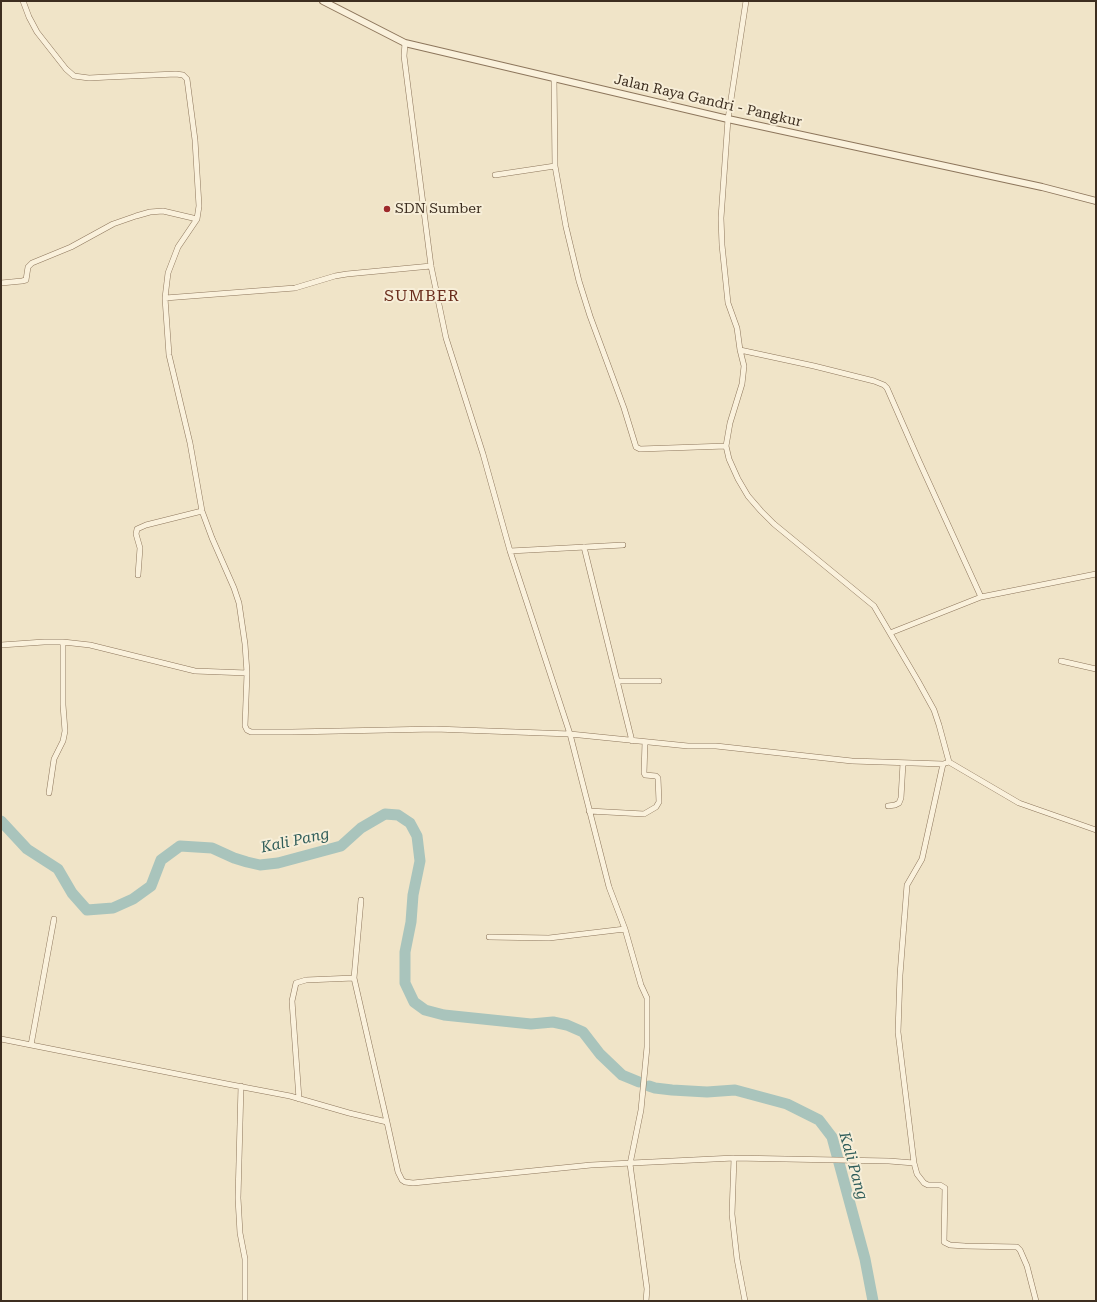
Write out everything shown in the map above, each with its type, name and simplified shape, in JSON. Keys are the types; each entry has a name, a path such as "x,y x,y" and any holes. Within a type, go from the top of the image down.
{"street":[{"path":"23,1 37,32 66,69 74,76 108,78 183,74 186,77 192,112 200,206 196,219 178,247 168,273 165,298 169,355 190,443 202,511 234,588 238,603 245,644 247,673 245,726 247,730 251,732 292,732 435,729 570,734 688,746 716,746 852,761 943,764 949,762"},
{"name":"Jalan Raya Gandri - Pangkur","path":"322,1 405,43 728,119 1096,201"},
{"path":"746,1 728,119 721,218 728,303 737,328 744,366 742,384 730,422 726,446 729,458 748,496 762,512 774,524 874,606 934,710 949,762 1019,803 1096,830"},
{"path":"405,43 404,56 431,266 446,338 483,454 510,551 570,734 609,887 625,929 640,980 647,998 647,1047 641,1110 630,1164 647,1289 646,1301"},
{"path":"554,78 555,166 566,227 579,281 590,316 624,408 636,447 640,449 726,446"},
{"path":"495,174 555,166"},
{"path":"1,283 22,282 26,280 28,267 32,263 70,247 113,224 136,216 154,211 163,211 196,219"},
{"path":"165,298 295,288 348,274 431,266"},
{"path":"740,350 874,381 884,385 887,388 978,599"},
{"path":"138,575 140,548 136,534 137,529 146,524 202,511"},
{"path":"510,551 623,545"},
{"path":"584,547 632,741"},
{"path":"890,633 978,599 1096,574"},
{"path":"1,646 44,642 63,642 90,645 195,671 247,673"},
{"path":"49,793 54,759 63,742 65,731 63,642"},
{"path":"1061,661 1096,669"},
{"path":"618,681 659,680"},
{"path":"589,810 644,814 656,807 659,802 658,778 656,776 644,773 645,742"},
{"path":"888,806 896,805 899,802 903,763"},
{"path":"943,764 922,859 907,885 900,975 898,1032 914,1163 924,1184 940,1185 945,1188 944,1242 950,1245 965,1246 1017,1246 1026,1266 1036,1301"},
{"path":"361,900 354,978 388,1122 398,1172 402,1180 405,1182 412,1183 591,1165 734,1158 889,1161 914,1163"},
{"path":"31,1045 54,919"},
{"path":"489,938 549,938 625,929"},
{"path":"299,1099 292,1001 296,983 306,980 354,978"},
{"path":"1,1039 290,1096 349,1113 388,1122"},
{"path":"241,1086 238,1198 240,1233 246,1259 245,1301"},
{"path":"734,1158 732,1214 737,1259 745,1301"}],"waterway":[{"name":"Kali Pang","path":"1,821 27,849 58,869 72,893 87,910 113,908 133,899 151,886 161,860 180,846 212,848 234,858 260,865 278,863 341,846 361,828 385,814 398,815 410,823 417,836 420,861 413,895 411,922 405,952 405,983 414,1002 425,1010 444,1015 531,1024 553,1022 567,1025 583,1032 600,1054 622,1075 639,1082"},
{"name":"Kali Pang","path":"649,1086 672,1090 707,1092 735,1090 787,1104 819,1120 832,1137 865,1259 873,1301"}],"place":[{"name":"SDN Sumber","path":"387,209"}],"district":[{"name":"SUMBER","path":"422,296"}]}
